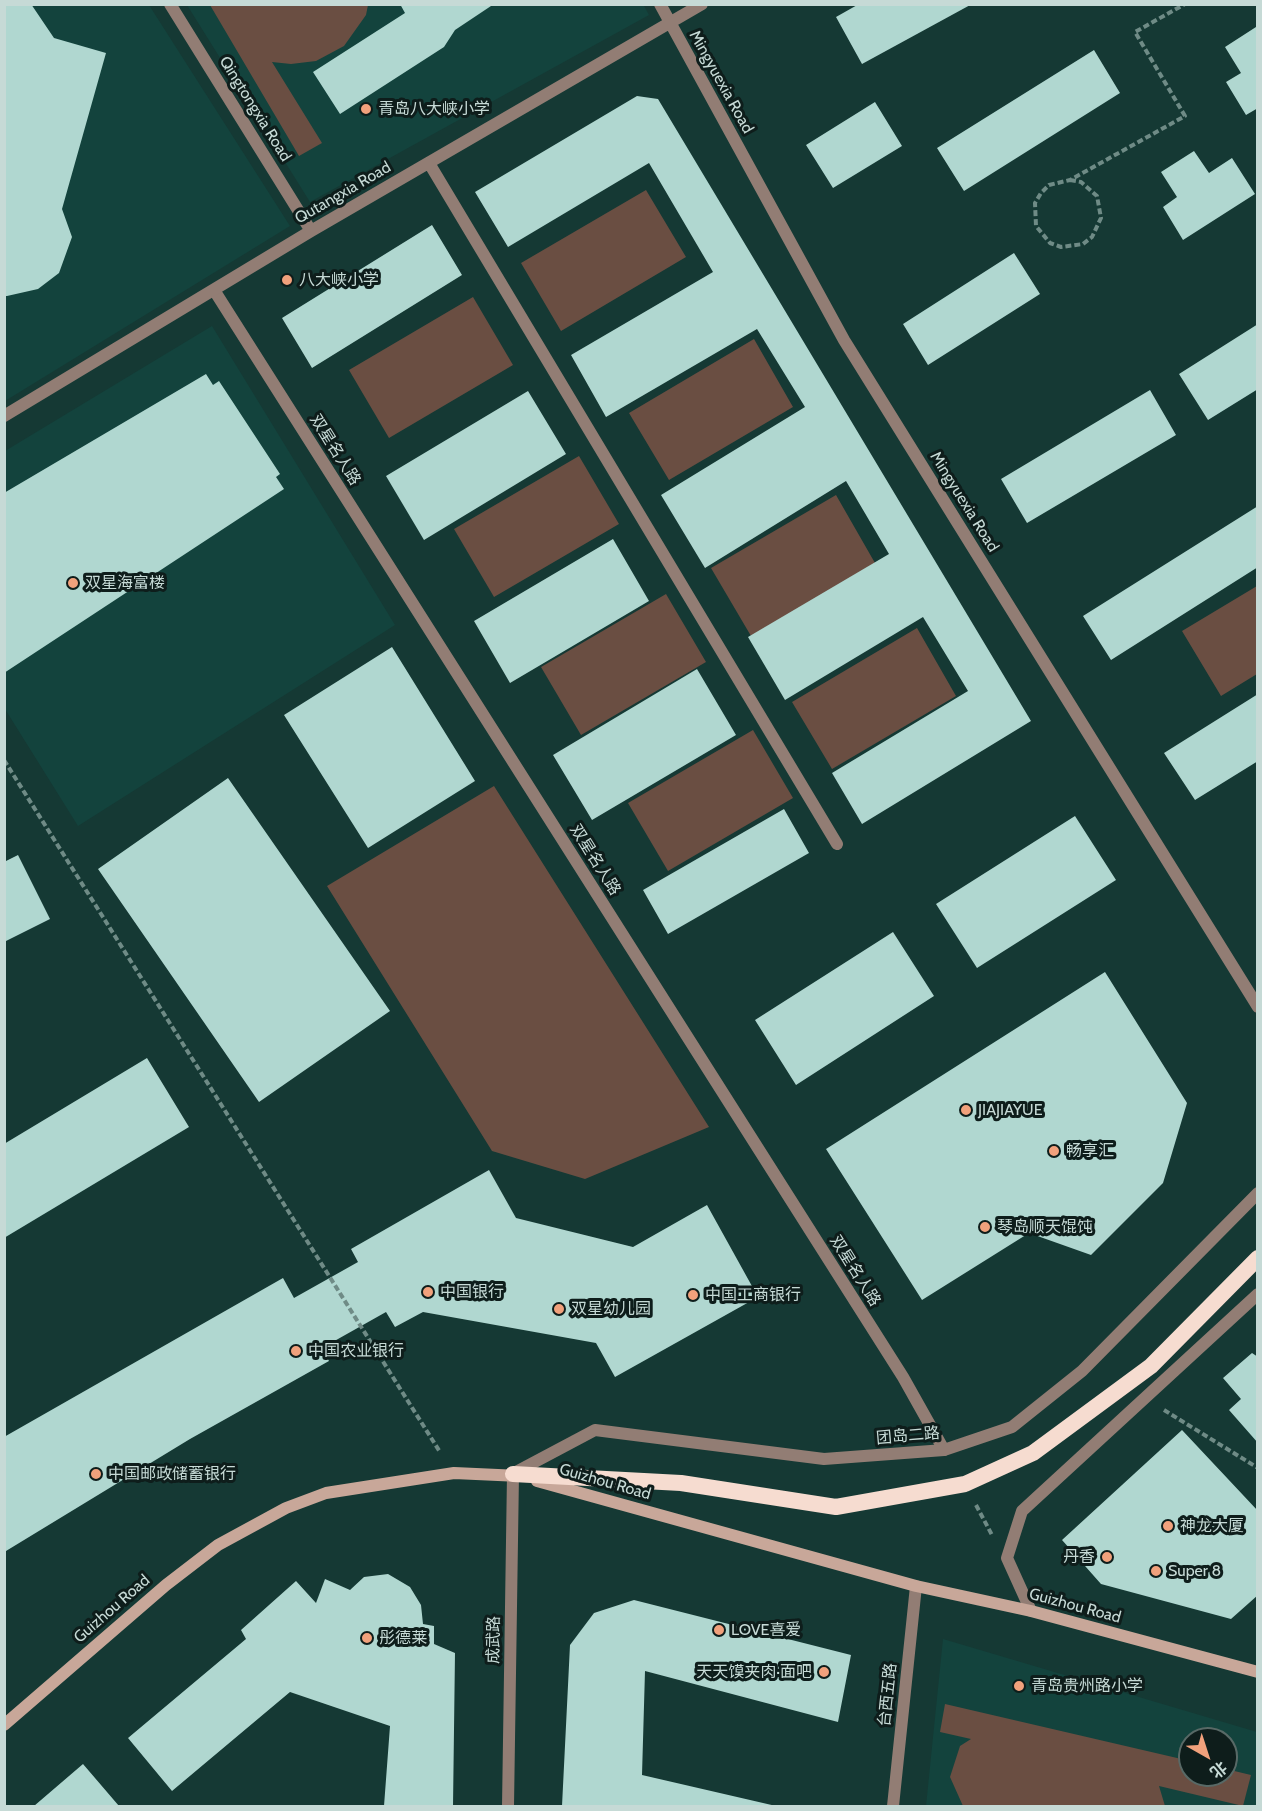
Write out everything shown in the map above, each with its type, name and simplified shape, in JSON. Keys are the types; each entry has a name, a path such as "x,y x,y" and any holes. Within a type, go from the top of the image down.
{"highway":[{"path":"513,1474 681,1483 836,1507 965,1484 1033,1453 1151,1366 1257,1258"}],"main road":[{"name":"Guizhou Road","path":"4,1725 166,1585 218,1545 286,1508 326,1493 454,1473 513,1474 916,1586 1031,1611 1257,1672"}],"street":[{"name":"Qingtongxia Road","path":"170,4 311,231"},
{"name":"Mingyuexia Road","path":"660,4 844,340 1257,1007"},
{"name":"Qutangxia Road","path":"4,416 311,231 702,4"},
{"path":"429,162 837,844"},
{"name":"双星名人路","path":"214,290 903,1377 944,1450"},
{"name":"团岛二路","path":"513,1474 595,1430 824,1460 944,1450 1012,1426 1082,1371 1257,1193"},
{"path":"1031,1611 1007,1558 1022,1511 1257,1294"},
{"name":"成武路","path":"508,1806 513,1474"},
{"name":"台西五路","path":"893,1806 916,1586"}],"path":[{"path":"1070,180 1081,182 1097,196 1101,218 1092,237 1072,247 1061,247 1041,236 1034,214 1035,203 1049,185 1070,180 1185,116 1135,32 1185,4"},
{"path":"4,760 454,1473"},
{"path":"1145,1398 1257,1468"},
{"path":"965,1484 992,1537"}],"shaded area":[{"name":"青岛八大峡小学","path":"643,4 649,15 310,202 187,5"},
{"path":"5,5 149,5 290,226 5,401"},
{"path":"210,5 368,5 366,15 344,46 316,61 291,64 272,62 322,143 299,156"},
{"path":"646,190 686,257 561,331 521,263"},
{"path":"473,297 513,365 389,438 349,370"},
{"path":"212,326 395,625 78,826 5,709 5,451"},
{"path":"754,339 793,407 669,480 629,413"},
{"path":"579,456 619,524 494,597 454,529"},
{"path":"836,495 875,563 751,636 711,568"},
{"path":"1257,586 1257,674 1221,696 1182,631"},
{"path":"666,594 706,662 581,735 541,667"},
{"path":"917,628 956,696 832,769 792,702"},
{"path":"753,730 793,798 668,871 628,803"},
{"path":"494,786 709,1127 585,1179 492,1151 327,886"},
{"name":"青岛贵州路小学","path":"943,1639 1257,1732 1257,1806 926,1806"},
{"path":"945,1704 1178,1758 1178,1787 1238,1787 1238,1772 1251,1775 1243,1806 1159,1786 1165,1806 963,1806 950,1777 960,1746 971,1739 940,1732"}],"building":[{"path":"4,4 31,4 54,38 106,53 62,209 72,237 59,273 38,289 7,296 4,296"},
{"path":"400,4 494,4 455,30 444,47 340,114 313,72 405,13"},
{"path":"859,4 972,4 862,64 836,17"},
{"path":"1256,27 1258,108 1246,115 1226,82 1241,73 1225,47"},
{"path":"1094,50 1120,93 964,191 937,148"},
{"path":"637,96 658,99 1031,721 862,824 832,773 968,691 923,617 785,700 748,637 889,554 846,481 705,568 661,495 805,407 757,329 606,417 571,355 713,272 649,163 508,247 475,192"},
{"path":"875,102 902,146 833,188 806,145"},
{"path":"1194,151 1209,173 1232,158 1255,194 1183,240 1163,207 1177,197 1161,172"},
{"path":"432,225 462,275 312,368 282,318"},
{"path":"1014,253 1040,294 928,365 903,324"},
{"path":"1258,324 1258,389 1208,420 1179,374"},
{"name":"双星海富楼","path":"206,374 213,385 219,381 280,474 276,477 284,489 4,673 4,493"},
{"path":"1150,390 1176,435 1027,523 1001,479"},
{"path":"528,391 566,454 424,540 386,476"},
{"path":"1258,506 1258,567 1111,660 1083,616"},
{"path":"613,539 649,601 510,683 474,621"},
{"path":"392,647 475,781 368,848 284,715"},
{"path":"697,669 736,735 592,820 553,755"},
{"path":"1258,694 1258,761 1195,800 1164,753"},
{"path":"228,778 390,1011 259,1102 98,869"},
{"path":"784,809 809,853 668,934 643,890"},
{"path":"1075,816 1116,880 977,968 936,904"},
{"path":"18,855 50,919 4,942 4,862"},
{"path":"893,932 934,996 796,1085 755,1020"},
{"path":"1105,972 1187,1103 1163,1183 1091,1255 1029,1233 922,1300 826,1149"},
{"path":"147,1058 189,1127 4,1238 4,1144"},
{"path":"489,1170 516,1218 633,1247 707,1205 758,1297 615,1377 596,1343 423,1312 395,1327 386,1312 322,1348 329,1361 190,1439 6,1551 4,1437 283,1278 294,1298 358,1262 351,1249"},
{"path":"1252,1353 1258,1357 1258,1443 1229,1410 1241,1399 1223,1378"},
{"name":"神龙大厦","path":"1182,1430 1258,1511 1258,1595 1231,1619 1101,1584 1062,1540"},
{"path":"388,1574 410,1587 421,1605 423,1624 434,1626 434,1644 455,1653 453,1806 384,1806 390,1726 290,1692 172,1791 128,1738 246,1639 241,1630 296,1581 316,1603 325,1579 350,1590 364,1577"},
{"path":"634,1600 851,1655 838,1722 645,1671 642,1775 776,1806 562,1806 570,1645 594,1613"},
{"path":"83,1764 119,1806 34,1806"}],"place":[{"name":"青岛八大峡小学","path":"366,109"},
{"name":"八大峡小学","path":"287,280"},
{"name":"双星海富楼","path":"73,583"},
{"name":"JIAJIAYUE","path":"966,1110"},
{"name":"畅享汇","path":"1054,1151"},
{"name":"琴岛顺天馄饨","path":"985,1227"},
{"name":"中国银行","path":"428,1292"},
{"name":"中国工商银行","path":"693,1295"},
{"name":"双星幼儿园","path":"559,1309"},
{"name":"中国农业银行","path":"296,1351"},
{"name":"中国邮政储蓄银行","path":"96,1474"},
{"name":"神龙大厦","path":"1168,1526"},
{"name":"丹香","path":"1107,1557"},
{"name":"Super 8","path":"1156,1571"},
{"name":"LOVE喜爱","path":"719,1630"},
{"name":"彤德莱","path":"367,1638"},
{"name":"天天馍夹肉·面吧","path":"824,1672"},
{"name":"青岛贵州路小学","path":"1019,1686"}]}
